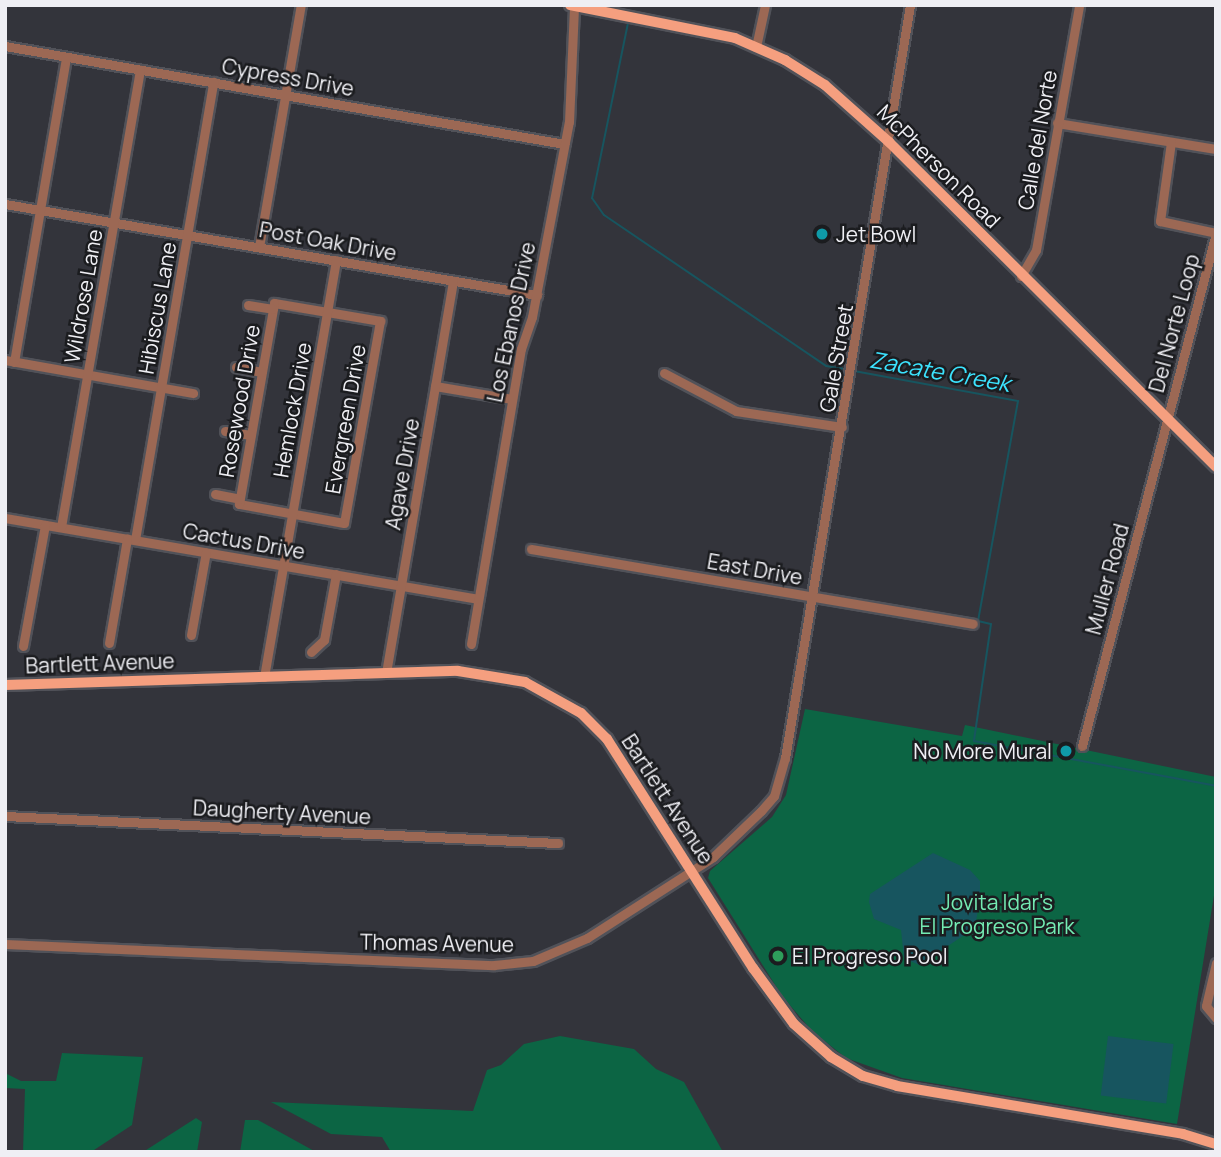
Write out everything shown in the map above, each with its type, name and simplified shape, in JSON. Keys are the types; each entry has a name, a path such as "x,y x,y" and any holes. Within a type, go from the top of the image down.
{"main road":[{"name":"McPherson Road","path":"572,6 713,32 756,47 825,85 889,142 1167,422 1216,467"},
{"name":"Bartlett Avenue","path":"5,685 386,673 484,673 525,682 553,695 580,713 621,757 691,870 794,1024 831,1058 863,1076 897,1086 1183,1134 1216,1144"}],"street":[{"path":"259,247 301,5"},
{"path":"756,47 765,5"},
{"name":"Gale Street","path":"792,717 853,362 910,5"},
{"name":"Calle del Norte","path":"1021,276 1036,250 1079,5"},
{"name":"Los Ebanos Drive","path":"471,645 512,399 537,295 564,144 573,77 572,6"},
{"name":"Cypress Drive","path":"5,46 564,144"},
{"path":"66,57 40,210 10,361 193,393"},
{"name":"Wildrose Lane","path":"61,527 140,70"},
{"name":"Hibiscus Lane","path":"108,642 161,387 213,82"},
{"path":"1057,123 1216,149"},
{"path":"1171,142 1160,221 1216,233"},
{"name":"Post Oak Drive","path":"5,204 537,295"},
{"name":"Del Norte Loop","path":"1167,422 1216,233"},
{"name":"Hemlock Drive","path":"264,677 336,260"},
{"name":"Agave Drive","path":"386,673 453,281"},
{"path":"248,304 327,312"},
{"name":"Rosewood Drive","path":"240,502 274,306"},
{"name":"Evergreen Drive","path":"292,514 344,523 380,321 327,312"},
{"path":"236,367 262,372"},
{"path":"664,373 736,411 842,427"},
{"path":"435,386 512,399"},
{"name":"Muller Road","path":"1082,746 1167,422"},
{"path":"225,431 251,435"},
{"path":"215,494 292,514"},
{"name":"Cactus Drive","path":"5,518 477,599"},
{"path":"23,646 45,524"},
{"name":"East Drive","path":"531,549 973,624"},
{"path":"191,635 206,552"},
{"path":"311,652 324,640 336,574"},
{"name":"Thomas Avenue","path":"5,944 514,964 569,948 713,857 774,796 792,717"},
{"name":"Daugherty Avenue","path":"5,816 558,843"},
{"path":"1216,963 1206,1006 1216,1018"}],"green space":[{"name":"Jovita Idar's El Progreso Park","path":"805,709 962,736 965,725 1216,777 1216,883 1177,1124 902,1078 846,1058 812,1031 782,996 708,878 710,871 772,817 786,795"},
{"path":"560,1036 634,1049 656,1069 684,1082 723,1152 391,1152 382,1137 331,1134 271,1102 473,1111 487,1070 501,1065 524,1044"},
{"path":"62,1053 143,1057 132,1125 91,1152 23,1152 25,1089 5,1088 5,1073 21,1081 56,1081"},
{"path":"196,1118 202,1122 197,1152 143,1152"},
{"path":"245,1120 258,1120 316,1152 240,1152"}],"water":[{"path":"933,853 970,870 980,881 980,897 975,928 919,965 904,958 901,930 874,919 869,902 870,894"},
{"path":"1108,1036 1174,1044 1166,1104 1101,1096"}],"waterway":[{"name":"Zacate Creek","path":"628,23 592,198 604,215 826,366 845,369"},
{"name":"Zacate Creek","path":"854,371 1018,401 978,621 991,624 974,741 1216,786"}],"place":[{"name":"Jet Bowl","path":"822,234"},
{"name":"No More Mural","path":"1066,751"},
{"name":"El Progreso Pool","path":"778,956"}]}
